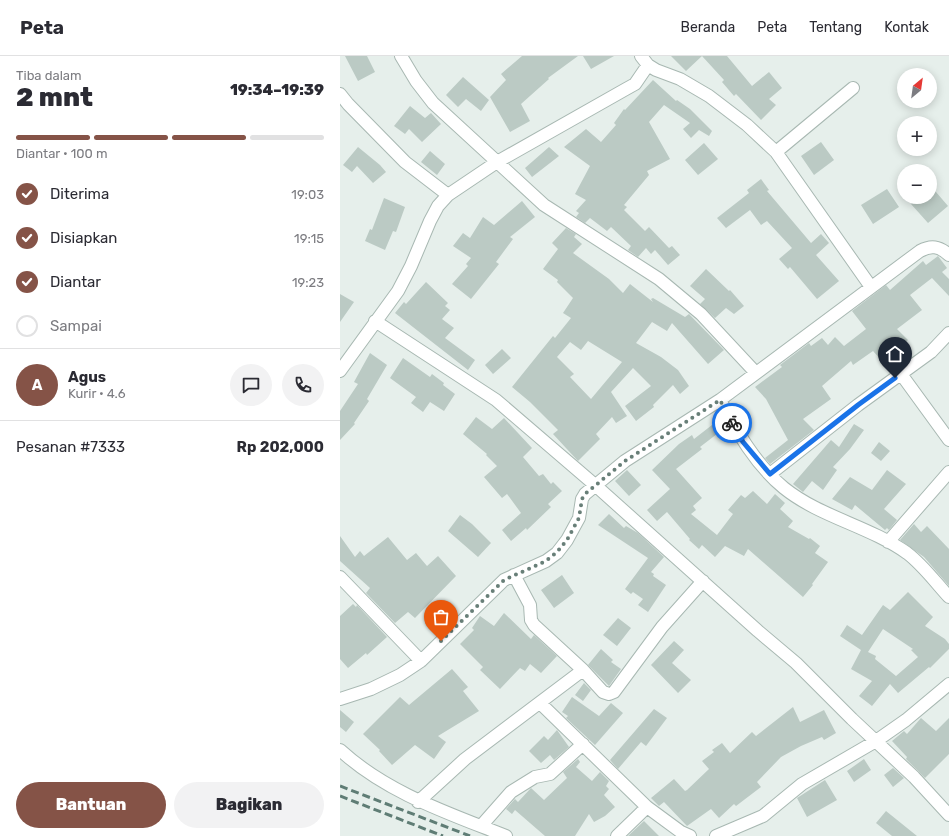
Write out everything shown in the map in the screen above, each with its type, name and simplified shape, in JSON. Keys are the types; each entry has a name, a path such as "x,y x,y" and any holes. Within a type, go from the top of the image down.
{"street":[{"path":"401,56 416,81 434,102 497,162 556,215 647,271 671,289 701,314 756,373"},
{"path":"340,371 398,291 438,206 448,196 497,162 635,84 644,60 709,96 747,126 776,152 871,287"},
{"path":"776,152 852,88"},
{"path":"340,94 405,162 448,196"},
{"path":"340,699 386,683 421,661 504,580 546,561 557,552 567,540 579,518 582,499 585,494 625,461 720,400 871,287 927,248 938,248 949,255"},
{"path":"375,321 496,400 595,485 758,631 796,663 914,777 949,815"},
{"path":"770,474 858,405 931,352 949,333"},
{"path":"901,374 949,440"},
{"path":"720,400 743,442 784,488 811,505 888,542 914,559 949,597"},
{"path":"888,542 949,472"},
{"path":"514,575 530,605 531,620 534,625 583,670 604,692 609,694 614,692 662,627 703,581"},
{"path":"340,577 421,661"},
{"path":"418,802 465,759 583,670"},
{"path":"716,836 763,816 802,784 876,741 906,720 949,684"},
{"path":"540,703 647,807 681,832 690,836"},
{"path":"481,826 511,792 535,777 550,774 582,744"},
{"path":"340,750 364,770 418,802 506,836"},
{"path":"616,836 647,807"}],"building":[{"path":"345,56 367,56 375,72 358,81"},
{"path":"522,56 578,56 548,78 549,79 521,104 530,121 510,132 490,97 506,80 501,74"},
{"path":"583,56 614,56 591,69"},
{"path":"671,56 702,56 686,71"},
{"path":"702,56 727,56 752,86 769,72 782,88 769,99 776,105 761,120 736,94 734,96 722,82 724,80"},
{"path":"463,77 489,100 481,111 466,99 458,107 446,95"},
{"path":"653,80 676,101 677,100 690,109 712,131 709,136 699,130 691,138 683,129 690,123 664,105 649,122 670,159 647,171 649,175 624,205 627,207 624,210 645,231 649,227 669,248 672,246 680,255 668,265 655,250 651,254 646,248 638,257 628,250 631,246 611,227 607,231 590,218 585,223 576,217 579,213 576,211 586,200 575,194 590,166 564,147 586,129 601,142 616,125 614,123 624,109 625,110"},
{"path":"410,106 425,118 431,113 441,124 422,142 409,129 405,134 394,126"},
{"path":"821,142 834,160 814,175 801,156"},
{"path":"704,143 718,159 698,175 685,160"},
{"path":"358,147 380,165 386,172 373,183 357,166 352,172 343,165"},
{"path":"549,147 559,156 532,177 525,168"},
{"path":"430,151 445,164 437,175 421,162"},
{"path":"761,179 769,190 767,191 811,243 821,234 829,243 816,255 839,281 817,299 790,267 788,269 779,259 792,248 767,221 761,225 750,210 726,228 717,218 749,193 747,190"},
{"path":"887,189 899,207 873,224 861,205"},
{"path":"937,193 948,206 928,223 911,204 937,204"},
{"path":"384,198 405,207 396,232 393,231 385,250 365,241 370,229 372,230"},
{"path":"522,201 535,217 510,237 513,239 496,262 499,264 471,299 452,284 468,266 466,264 471,258 453,246 463,233 470,238 483,217 494,225"},
{"path":"566,228 576,234 574,237 582,244 573,253 609,279 623,293 630,284 653,302 651,299 653,298 685,317 689,314 724,350 708,364 672,323 667,331 652,322 636,343 661,357 678,370 689,386 680,394 673,385 653,405 654,407 636,421 625,406 651,386 633,368 611,392 627,416 616,423 612,417 596,434 600,439 578,461 553,434 558,430 530,402 512,387 553,336 555,338 571,318 563,313 573,298 557,282 558,280 543,269 558,249 552,243","holes":["588,341 622,362 591,399 570,377 574,374 557,357 570,342 581,350"]},
{"path":"938,256 947,268 942,272 949,279 949,296 932,278 910,295 922,310 897,329 908,340 884,363 873,351 853,365 851,361 822,386 831,399 803,419 814,430 770,464 765,458 788,440 766,399 755,387 782,367 780,365 809,343 811,346 822,338 828,345 835,337 844,346 866,329 852,311 886,285 890,290 923,261 926,265"},
{"path":"706,269 729,291 730,290 744,306 734,314 726,308 715,318 700,304 705,299 690,286"},
{"path":"426,282 448,303 445,306 450,310 442,319 454,328 445,338 475,360 468,370 395,313 404,302 406,304"},
{"path":"340,294 354,302 340,322"},
{"path":"502,349 511,358 493,374 485,365"},
{"path":"370,353 387,365 367,399 369,401 354,423 355,424 340,440 340,411 358,384 354,382"},
{"path":"403,358 430,377 432,374 455,394 444,411 430,402 423,412 411,403 416,397 390,378"},
{"path":"476,417 492,429 504,418 532,448 523,457 539,476 543,474 551,484 553,482 562,491 548,504 551,507 527,530 526,528 511,541 502,530 521,513 507,494 502,498 484,477 497,466 486,455 487,454 463,434"},
{"path":"721,418 726,427 700,447 702,449 676,469 702,498 693,506 696,510 691,514 717,535 733,514 728,510 741,495 745,498 753,491 767,504 775,494 785,503 780,509 793,521 788,527 809,539 810,538 820,546 815,553 828,562 803,597 748,549 744,556 725,546 715,557 702,545 699,549 689,540 690,539 667,512 657,521 647,510 670,489 652,470 679,444 692,435 694,439"},
{"path":"854,424 864,430 850,449 833,467 837,470 823,490 812,481 803,492 793,484 831,440 839,447"},
{"path":"879,442 890,451 881,461 871,453"},
{"path":"627,470 641,485 629,496 615,481"},
{"path":"887,470 906,484 884,509 897,520 889,530 887,528 885,530 855,505 852,510 832,499 850,477 872,490"},
{"path":"609,514 624,528 626,526 638,533 664,557 651,572 654,574 653,576 666,585 648,612 638,605 643,599 633,592 631,594 625,589 648,558 598,525"},
{"path":"460,515 472,524 491,543 478,557 448,531"},
{"path":"914,524 921,532 927,526 949,549 949,586 924,557 900,540"},
{"path":"340,536 355,557 360,551 364,556 388,537 407,560 416,553 427,566 438,556 456,576 415,618 408,612 395,623 366,593 370,588 340,561"},
{"path":"562,575 574,593 554,608 541,590"},
{"path":"908,592 933,617 925,626 945,639 949,644 949,649 930,668 929,667 898,693 890,684 872,706 859,696 872,681 851,669 861,650 840,636 847,625 862,635 883,605 890,610","holes":["883,629 913,649 911,650 918,657 896,676 875,659 876,656 868,652"]},
{"path":"353,604 356,607 357,605 387,637 367,655 366,653 348,668 340,659 340,616"},
{"path":"504,613 531,639 534,635 557,656 541,673 530,664 525,671 520,668 500,689 480,670 483,667 460,644 474,630 472,628 480,616 494,626"},
{"path":"618,618 631,628 617,646 603,635"},
{"path":"674,641 684,650 672,663 691,680 678,693 651,665"},
{"path":"601,649 613,660 611,662 621,669 609,686 588,665"},
{"path":"452,669 468,687 463,691 479,711 438,736 446,742 434,759 415,745 392,765 379,751 380,750 363,734 400,697 409,705"},
{"path":"584,683 591,690 583,701 575,695"},
{"path":"572,697 599,716 611,703 623,713 595,745 566,718 568,716 562,712"},
{"path":"793,707 800,722 824,710 836,733 824,740 822,737 801,746 781,757 757,782 761,787 736,806 734,804 719,818 711,809 687,826 664,802 659,806 651,798 674,779 685,791 687,790 709,769 702,761 714,752 712,750 722,743 730,753 752,732 756,736"},
{"path":"654,709 667,718 646,746 641,742 618,769 610,760"},
{"path":"340,710 354,722 346,732 340,727"},
{"path":"921,718 936,731 949,718 949,754 925,778 906,759 907,757 892,741 904,731 907,734"},
{"path":"557,730 569,747 554,760 550,755 541,763 529,751 544,736 548,740"},
{"path":"578,759 580,762 576,767 592,781 600,772 609,781 606,786 609,789 604,795 615,807 605,816 594,822 589,814 575,836 545,836 515,810 512,814 506,809 515,799 518,802 531,788 544,800 567,778 563,772"},
{"path":"864,759 871,770 854,782 847,771"},
{"path":"893,768 904,778 893,787 884,775"},
{"path":"825,780 837,800 807,817 797,798"},
{"path":"886,811 917,836 892,836 876,823"},
{"path":"644,821 659,836 628,836"}],"railway":[{"path":"340,786 470,836"},
{"path":"340,796 443,836"}],"way so far":[{"path":"441,641 504,580 546,561 557,552 567,540 579,518 582,499 585,494 625,461 720,400 732,423"}],"route":[{"path":"732,423 743,442 758,462 770,474 895,378"}]}
